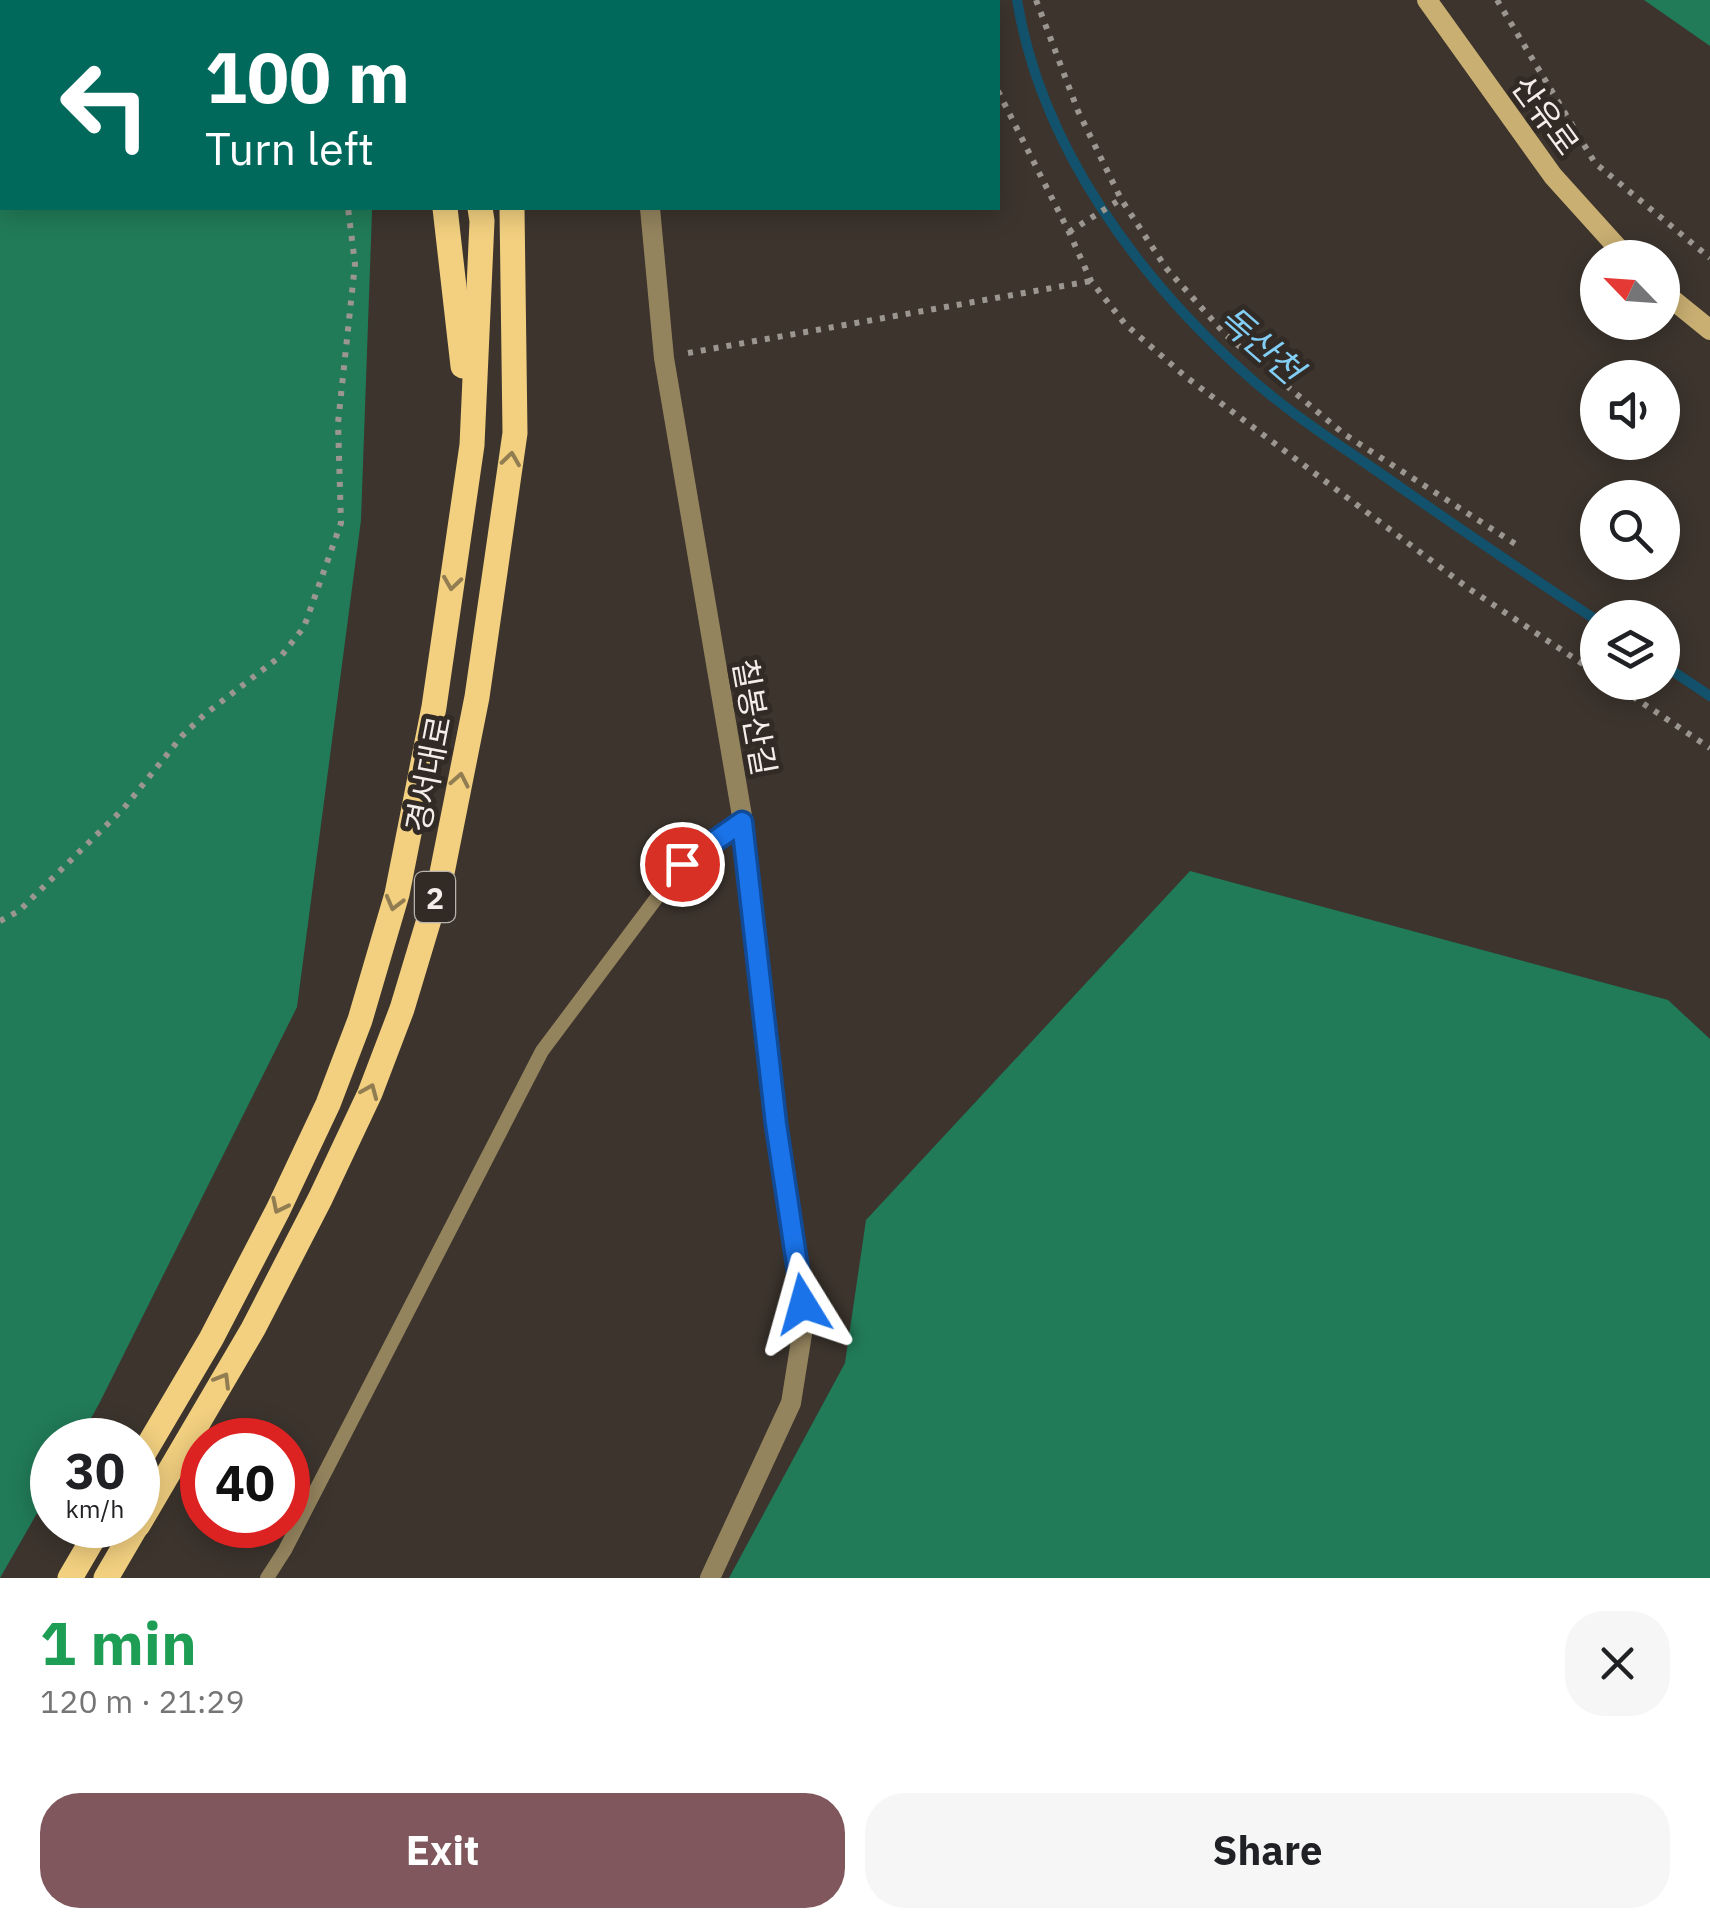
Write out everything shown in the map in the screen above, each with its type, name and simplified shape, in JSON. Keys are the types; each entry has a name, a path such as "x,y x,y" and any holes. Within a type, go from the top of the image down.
{"main road":[{"name":"산유로","path":"1427,0 1553,176 1611,240"},
{"path":"444,210 472,445"},
{"name":"경서대로","path":"160,1426 211,1339 328,1104 360,1020 397,894 434,708 472,445 480,210"},
{"name":"경서대로","path":"160,1486 254,1329 370,1093 402,1010 440,883 477,696 514,434 513,211"},
{"path":"1680,306 1710,330"},
{"path":"70,1578 88,1548"},
{"name":"경서대로","path":"106,1578 124,1548"}],"street":[{"name":"칠봉산길","path":"650,210 664,358 742,822 776,1124 803,1304 791,1403 710,1578"}],"lane":[{"path":"267,1578 542,1051 682,864 742,822"}],"path":[{"path":"1036,0 1078,112 1121,199 1166,268 1226,335 1344,434 1517,545"},
{"path":"1498,0 1595,163 1710,258"},
{"path":"1000,95 1091,281 1125,324 1186,377 1468,588 1580,662"},
{"path":"1069,232 1121,199"},
{"path":"0,921 20,910 124,808 193,725 282,655 304,627 341,522 338,424 355,264 348,210"},
{"path":"664,358 1091,281"},
{"path":"1638,700 1710,748"}],"green space":[{"path":"1644,0 1710,0 1710,46"},
{"path":"0,210 372,210 361,520 297,1007 91,1418 30,1418 30,1526 0,1578"},
{"path":"1190,871 1668,1000 1710,1039 1710,1578 729,1578 845,1363 866,1220"}],"waterway":[{"name":"독산천","path":"1017,0 1029,54 1072,158 1133,253 1169,297 1248,376 1294,414 1580,609"},
{"name":"독산천","path":"1680,676 1710,696"}],"route":[{"path":"682,864 742,822 776,1124 803,1304"}]}
